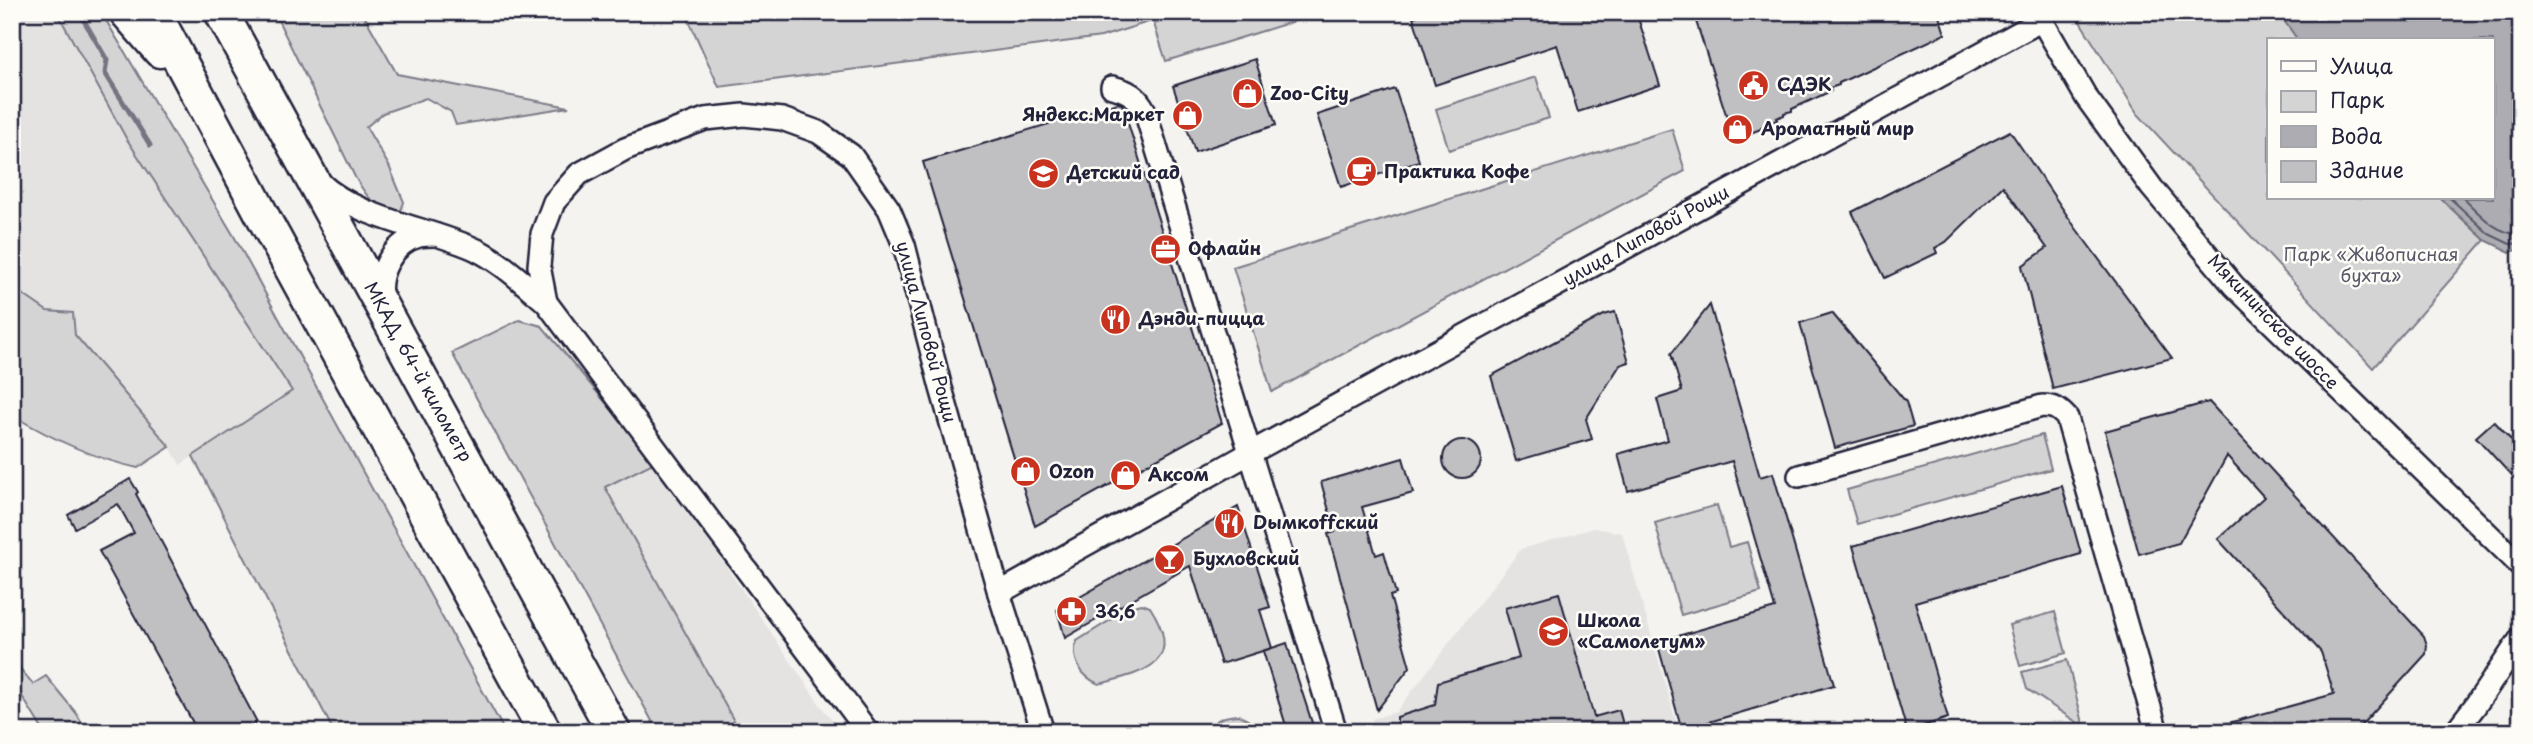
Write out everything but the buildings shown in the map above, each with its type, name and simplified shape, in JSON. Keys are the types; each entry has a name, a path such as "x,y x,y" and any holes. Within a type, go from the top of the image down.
{"highway":[{"path":"127,12 200,97"},
{"path":"154,12 545,732"},
{"name":"МКАД, 64-й километр","path":"221,12 614,732"}],"street":[{"name":"улица Липовой Рощи","path":"999,593 2039,16"},
{"name":"Мякининское шоссе","path":"2039,16 2086,97 2152,188 2234,286 2521,566"},
{"path":"1112,87 1128,91 1138,99 1145,111 1336,732"},
{"name":"улица Липовой Рощи","path":"546,302 539,266 542,234 554,202 579,174 625,149 705,119 744,115 782,119 818,132 851,155 889,209 904,245 999,593 1044,732"},
{"path":"307,171 328,191 350,203 479,251 546,302 868,732"},
{"path":"385,311 380,283 393,254 405,242 419,236 436,235"},
{"path":"510,272 531,267 540,258"},
{"path":"1799,476 2042,406 2052,406 2061,411 2067,418 2157,732"},
{"path":"2455,732 2521,638"}],"shaded area":[{"path":"12,12 57,12 126,138 292,391 180,465 170,447 75,335 47,311 12,287"},
{"path":"655,462 823,709 843,732 740,732 605,487"},
{"name":"Школа «Самолетум»","path":"1594,528 1622,533 1679,732 1375,732 1372,719 1396,712 1521,549"}],"green space":[{"path":"57,12 101,12 235,238 505,732 334,732 193,456 292,391 126,138"},
{"path":"274,12 362,12 397,74 569,107 456,125 451,112 426,98 383,113 366,127 389,166 404,202 400,213 391,211 373,201 355,177"},
{"path":"685,12 1180,12 1101,37 719,87"},
{"path":"1192,12 1324,12 1166,61 1154,24"},
{"name":"Парк «Живописная бухта»","path":"2074,12 2278,12 2297,38 2267,38 2267,200 2442,200 2485,240 2373,368 2137,113"},
{"path":"1536,77 1549,118 1449,150 1436,109"},
{"path":"1672,129 1685,171 1272,392 1233,267"},
{"path":"12,287 47,311 73,313 75,335 170,447 138,468 73,447 12,415"},
{"path":"519,320 542,326 655,462 605,487 740,732 658,732 452,353"},
{"path":"2042,435 2051,469 1857,524 1847,490"},
{"path":"1717,505 1729,547 1747,542 1761,592 1681,615 1655,523"},
{"path":"1142,604 1150,607 1164,641 1162,653 1156,662 1132,675 1099,684 1087,677 1076,660 1077,641 1133,606"},
{"path":"2055,612 2066,653 2020,666 2009,625"},
{"path":"12,659 33,684 46,676 77,714 87,732 44,732 12,680"},
{"path":"2067,660 2084,727 2027,689 2022,672"},
{"path":"1239,715 1249,721 1253,732 1210,732 1218,720"}],"water":[{"path":"2278,12 2521,12 2521,249 2510,252 2485,240 2442,200 2494,200 2494,38 2297,38"}],"waterway":[{"path":"79,12 107,60 105,73 150,145"}],"place":[{"name":"СДЭК","path":"1754,85"},
{"name":"Zoo-City","path":"1247,94"},
{"name":"Яндекс.Маркет","path":"1187,115"},
{"name":"Ароматный мир","path":"1738,129"},
{"name":"Практика Кофе","path":"1361,172"},
{"name":"Детский сад","path":"1044,173"},
{"name":"Офлайн","path":"1165,249"},
{"name":"Дэнди-пицца","path":"1116,319"},
{"name":"Ozon","path":"1026,472"},
{"name":"Аксом","path":"1125,475"},
{"name":"Dымкoffский","path":"1230,523"},
{"name":"Бухловский","path":"1170,559"},
{"name":"36,6","path":"1072,612"},
{"name":"Школа «Самолетум»","path":"1554,631"}]}
